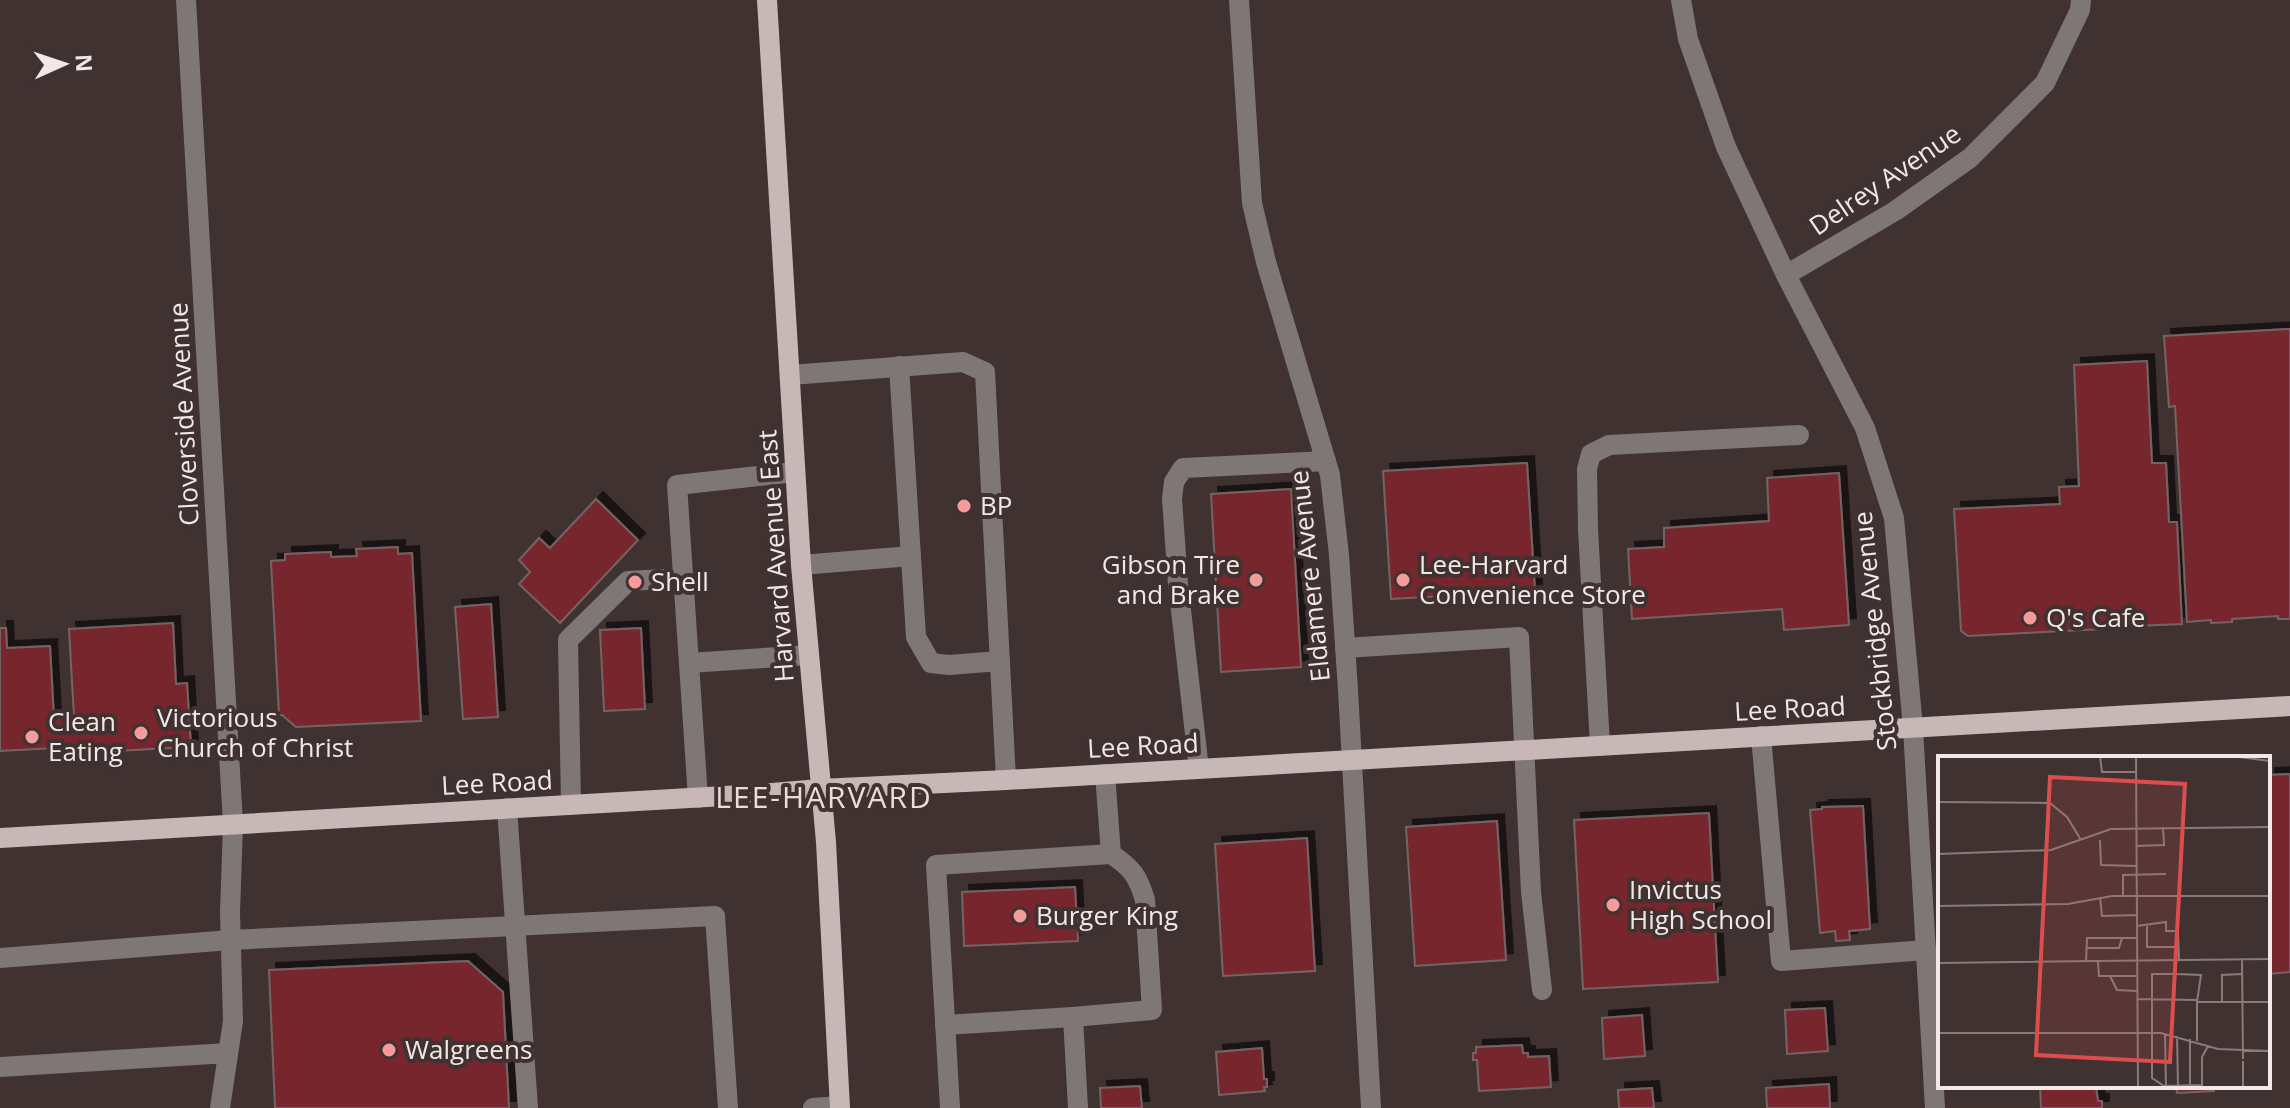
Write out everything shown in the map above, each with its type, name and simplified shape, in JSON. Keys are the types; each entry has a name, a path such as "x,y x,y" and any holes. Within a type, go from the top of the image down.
{"main road":[{"name":"Harvard Avenue East","path":"767,0 801,565 826,842 840,1107"},
{"name":"Lee Road","path":"0,838 2290,706"}],"street":[{"name":"Cloverside Avenue","path":"186,0 233,824 233,1021 220,1108"},
{"name":"Eldamere Avenue","path":"1239,0 1252,203 1266,262 1330,475 1339,555 1371,1108"},
{"name":"Stockbridge Avenue","path":"1681,0 1688,39 1726,147 1786,275 1865,428 1894,518 1913,728 1935,1108"},
{"name":"Delrey Avenue","path":"1786,275 1895,211 1970,158 2045,83 2080,10 2081,0"},
{"path":"790,375 963,362 985,372 1006,780"},
{"path":"899,366 916,637 931,663 949,665 1000,661"},
{"path":"1600,746 1588,529 1587,469 1591,454 1609,445 1799,435"},
{"path":"1199,769 1178,584 1172,499 1174,482 1183,468 1326,461"},
{"path":"698,798 677,485 795,472"},
{"path":"801,565 911,556"},
{"path":"571,805 568,640 628,581 683,578"},
{"path":"1345,648 1519,637 1531,892 1542,990"},
{"path":"689,663 809,655"},
{"path":"1761,736 1781,961 1926,950"},
{"path":"1105,774 1111,854"},
{"path":"507,808 528,1108"},
{"path":"945,1025 1152,1010 1145,900 1140,882 1130,866 1111,854 936,865 945,1025 950,1108"},
{"path":"0,958 231,940 715,916 728,1108"},
{"path":"1073,1017 1078,1108"},
{"path":"0,1067 228,1053"},
{"path":"813,1108 840,1107"}],"building":[{"path":"2290,329 2290,619 2278,619 2278,616 2232,619 2232,622 2187,622 2175,406 2169,407 2164,336"},
{"path":"2147,361 2152,463 2166,463 2169,522 2177,522 2182,624 2134,626 2125,620 2109,621 2103,629 1968,636 1961,631 1954,509 2060,504 2059,487 2079,486 2074,365"},
{"path":"1527,463 1535,591 1391,599 1383,471"},
{"path":"1839,473 1849,625 1784,630 1782,609 1632,619 1628,549 1664,547 1664,528 1769,521 1767,478"},
{"name":"Gibson Tire and Brake","path":"1291,489 1301,667 1221,672 1211,494"},
{"path":"596,499 638,540 560,623 519,584 530,572 519,560 539,538 550,548"},
{"path":"398,547 398,554 412,553 421,721 296,727 279,715 271,561 285,560 285,554 331,552 331,557 357,556 356,549"},
{"path":"491,604 498,717 463,719 455,607"},
{"path":"173,623 176,684 187,683 191,747 57,754 56,748 0,751 0,628 6,628 7,648 50,646 54,718 74,717 69,629"},
{"path":"641,628 645,709 604,711 600,630"},
{"path":"2290,774 2290,972 2270,974 2270,775"},
{"path":"1863,806 1870,929 1849,931 1850,940 1836,941 1835,931 1820,933 1810,810"},
{"path":"1709,813 1718,982 1583,989 1574,820"},
{"path":"1497,821 1506,960 1415,966 1406,827"},
{"path":"1307,838 1315,971 1223,976 1215,844"},
{"name":"Burger King","path":"1075,887 1078,941 964,946 962,892"},
{"name":"Walgreens","path":"468,961 503,992 509,1108 275,1108 269,970"},
{"path":"1825,1008 1828,1051 1787,1054 1785,1010"},
{"path":"1642,1015 1645,1056 1604,1059 1602,1018"},
{"path":"1522,1045 1523,1053 1528,1053 1528,1057 1549,1056 1551,1087 1479,1091 1477,1060 1473,1060 1476,1047"},
{"path":"1262,1048 1264,1079 1267,1079 1265,1091 1219,1095 1216,1052"},
{"path":"1829,1084 1830,1108 1767,1108 1766,1088"},
{"path":"1140,1086 1142,1108 1101,1108 1100,1088"},
{"path":"1652,1088 1654,1108 1619,1108 1618,1090"},
{"path":"2040,1088 2096,1088 2098,1101 2102,1101 2102,1108 2041,1108"},
{"path":"2176,1088 2214,1088 2214,1091 2177,1093"}],"place":[{"name":"BP","path":"964,506"},
{"name":"Gibson Tire and Brake","path":"1256,580"},
{"name":"Lee-Harvard Convenience Store","path":"1403,580"},
{"name":"Shell","path":"635,582"},
{"name":"Q's Cafe","path":"2030,618"},
{"name":"Victorious Church of Christ","path":"141,733"},
{"name":"Clean Eating","path":"32,737"},
{"name":"Invictus High School","path":"1613,905"},
{"name":"Burger King","path":"1020,916"},
{"name":"Walgreens","path":"389,1050"}],"district":[{"name":"LEE-HARVARD","path":"824,798"}]}
